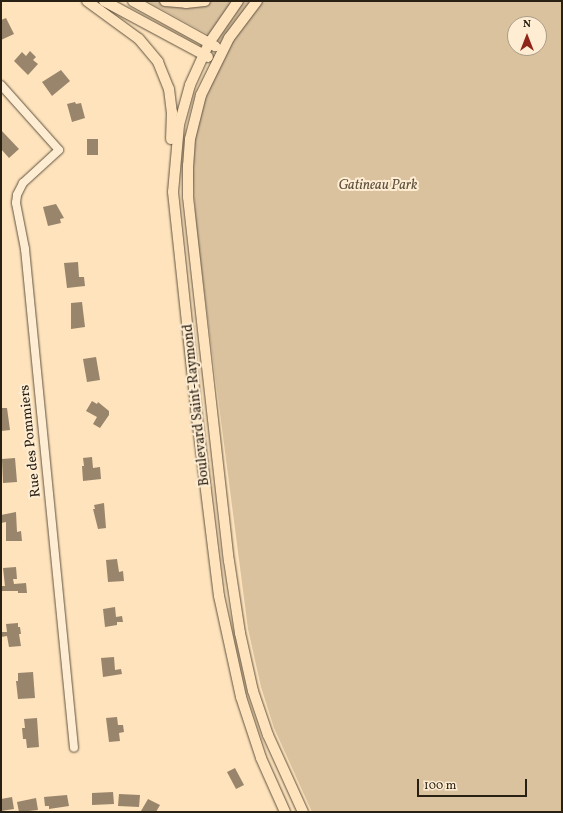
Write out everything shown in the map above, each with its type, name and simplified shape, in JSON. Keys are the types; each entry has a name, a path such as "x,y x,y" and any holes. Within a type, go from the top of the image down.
{"main road":[{"path":"87,1 139,39 149,49 162,69 169,89 172,112 173,192"},
{"path":"104,1 216,61"},
{"path":"132,1 222,50"},
{"path":"165,1 186,3 205,1"},
{"name":"Boulevard Saint-Raymond","path":"238,1 209,43 190,85 182,110 176,148 173,192 193,386 219,596 241,697 262,758 285,812"},
{"name":"Boulevard Saint-Raymond","path":"257,1 235,28 222,50 216,61 196,111 190,139 188,197 229,561 242,640 253,691 268,735 302,812"}],"street":[{"name":"Rue des Pommiers","path":"1,85 59,150 22,183 17,195 16,203 25,250 74,748"}],"green space":[{"name":"Gatineau Park","path":"147,1 562,1 562,812 312,812 274,728 261,687 248,629 196,228 193,176 195,139 203,104 229,46"}],"building":[{"path":"6,18 14,34 1,40 1,20"},
{"path":"30,51 36,57 33,60 38,64 28,75 14,61 22,52 26,56"},
{"path":"61,70 70,81 52,96 42,82"},
{"path":"75,102 76,104 81,103 85,118 72,122 67,104"},
{"path":"1,130 19,149 9,158 1,149"},
{"path":"87,139 98,139 98,155 87,155"},
{"path":"56,204 64,218 60,219 61,223 48,226 43,207"},
{"path":"78,262 79,277 84,277 85,286 67,288 64,263"},
{"path":"82,302 85,327 71,329 71,303"},
{"path":"96,357 100,380 87,382 83,359"},
{"path":"92,401 97,404 98,402 109,411 109,415 100,428 93,424 97,417 86,411"},
{"path":"1,408 7,408 10,430 1,431"},
{"path":"92,457 93,468 100,467 101,479 83,481 83,458"},
{"path":"15,458 17,482 3,483 2,459"},
{"path":"104,503 106,528 98,529 93,509 95,509 94,505"},
{"path":"16,512 17,532 21,531 22,541 6,541 6,522 1,523 1,515"},
{"path":"117,559 119,572 123,571 124,581 108,582 106,560"},
{"path":"16,567 17,579 13,579 14,584 26,583 27,593 18,593 18,591 1,591 1,586 5,586 3,568"},
{"path":"115,607 116,617 122,616 123,622 117,622 117,625 105,627 103,609"},
{"path":"18,623 21,634 19,634 21,646 9,647 7,636 1,637 1,632 7,632 6,624"},
{"path":"114,657 115,670 121,669 122,674 103,677 101,658"},
{"path":"33,672 35,698 18,699 16,681 18,681 18,673"},
{"path":"117,717 118,725 123,725 124,732 119,733 120,741 109,742 106,718"},
{"path":"37,718 39,747 27,748 26,739 23,739 22,728 25,728 24,719"},
{"path":"235,768 244,785 236,789 227,772"},
{"path":"113,792 114,804 92,805 92,793"},
{"path":"119,794 140,795 139,807 118,806"},
{"path":"67,795 69,806 49,809 49,806 45,806 44,797"},
{"path":"12,797 14,809 1,811 1,799"},
{"path":"36,798 38,810 19,812 17,802"},
{"path":"148,799 160,805 156,812 141,811"}]}
